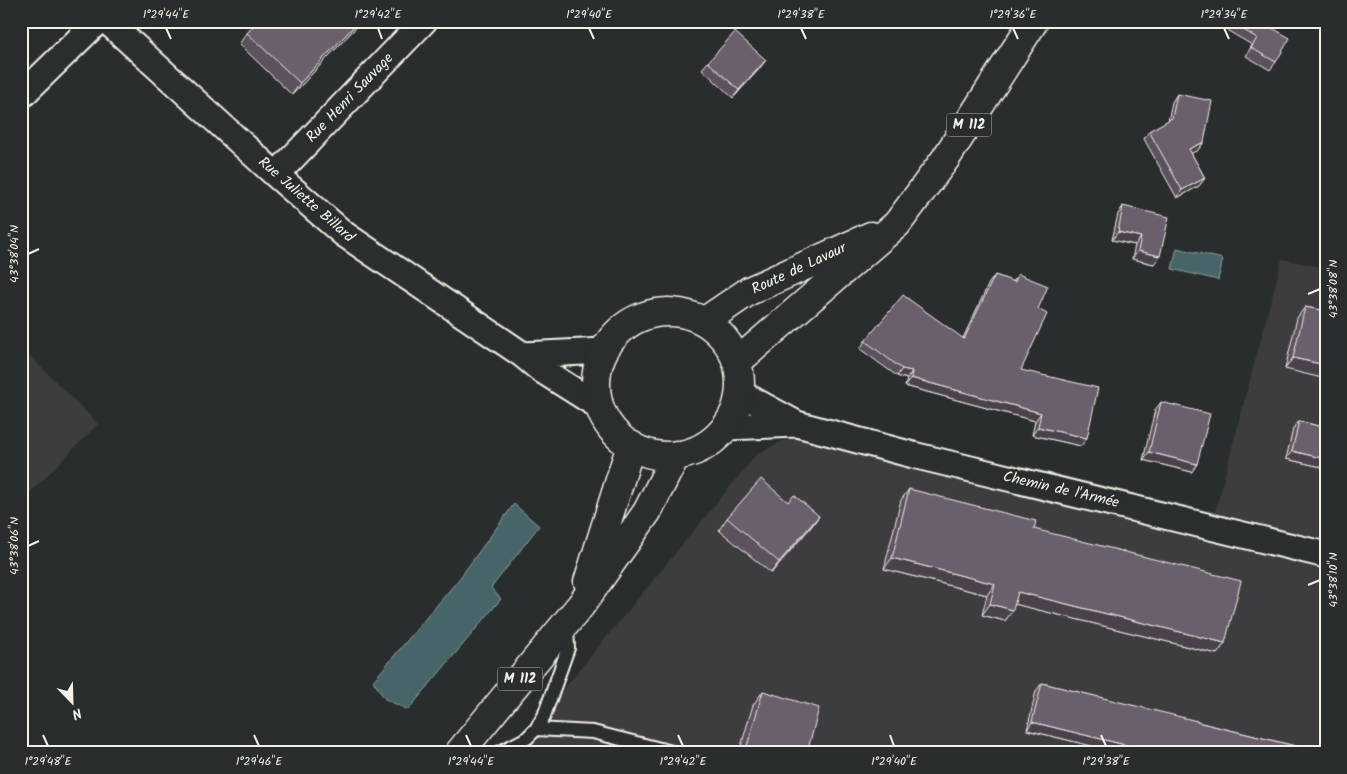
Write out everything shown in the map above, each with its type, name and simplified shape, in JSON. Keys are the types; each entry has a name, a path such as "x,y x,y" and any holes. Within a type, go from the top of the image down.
{"main road":[{"name":"Route de Lavaur","path":"738,362 897,224 946,158 1034,21"},
{"name":"Route de Lavaur","path":"705,321 749,291 897,224"},
{"path":"677,312 705,321 725,338 738,362 741,377 736,411 726,427 704,446 676,455 653,454 631,445 612,429 600,407 596,388 597,370 604,351 622,328 648,314 677,312"},
{"name":"M 112","path":"574,614 631,445"},
{"name":"M 112","path":"459,753 574,614 647,512 676,455"}],"street":[{"path":"21,96 98,21"},
{"name":"Rue Juliette Billard","path":"108,21 276,175 344,234 600,407"},
{"name":"Rue Henri Sauvage","path":"276,175 424,21"},
{"path":"523,355 604,351"},
{"name":"Chemin de l'Armée","path":"740,393 797,424 914,455 1326,555"},
{"name":"Chemin de l'Armée","path":"726,427 797,424"}],"lane":[{"path":"498,753 526,738 536,729 544,716 568,648 574,614"},
{"path":"536,729 593,732 676,753"}],"shaded area":[{"path":"1282,259 1326,268 1326,753 511,753 756,455 827,419 1215,512"},
{"path":"21,347 98,424 21,502"}],"water":[{"path":"1177,248 1223,259 1218,280 1172,269"},
{"path":"514,504 539,526 491,588 501,599 408,710 385,699 373,681 459,579"}],"building":[{"path":"258,21 359,21 300,83 247,33"},
{"path":"1229,21 1270,21 1267,25 1290,38 1276,62 1251,48 1257,38"},
{"path":"735,32 766,60 739,90 708,62"},
{"path":"1177,94 1212,101 1204,142 1189,149 1205,178 1182,190 1149,131 1172,118"},
{"path":"1123,206 1169,217 1160,256 1138,251 1141,237 1118,232"},
{"path":"1018,274 1048,286 1038,309 1047,314 1021,370 1098,388 1087,438 1038,427 1041,413 911,378 912,371 902,369 865,341 903,295 964,339 995,275 1015,282"},
{"path":"1305,307 1326,311 1326,365 1293,358"},
{"path":"1161,402 1210,414 1197,464 1149,452"},
{"path":"1299,421 1326,428 1326,459 1292,451"},
{"path":"761,479 788,502 794,495 819,516 779,562 727,518"},
{"path":"909,489 1036,521 1034,529 1241,581 1225,643 1018,592 1013,610 990,604 995,584 892,558"},
{"path":"1042,683 1324,753 1158,753 1032,722"},
{"path":"763,691 819,708 807,753 745,753"},
{"path":"614,749 629,753 612,753"}]}
